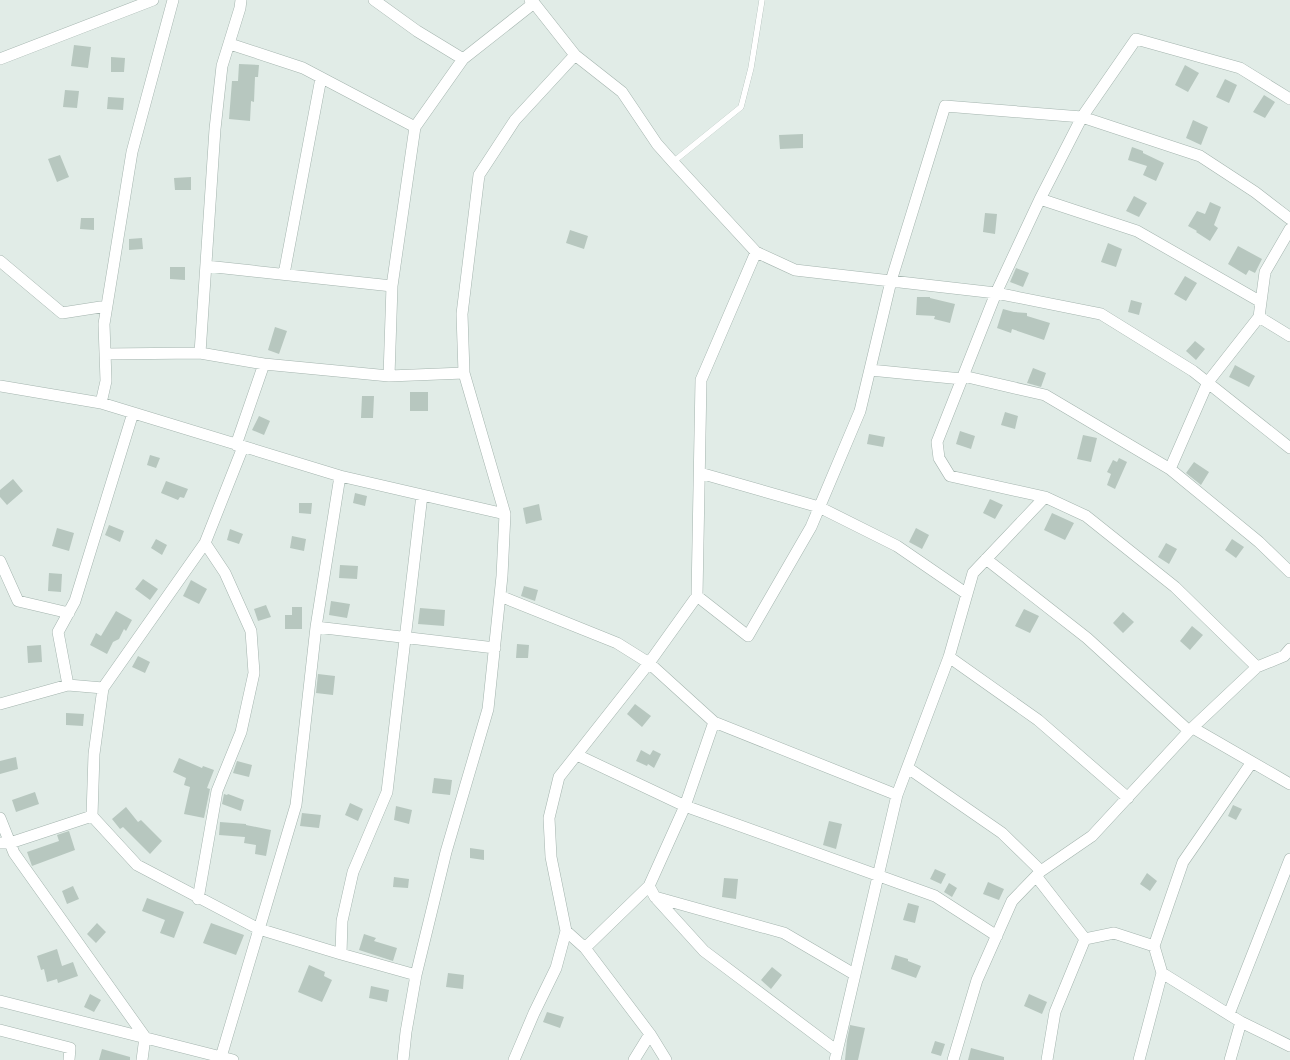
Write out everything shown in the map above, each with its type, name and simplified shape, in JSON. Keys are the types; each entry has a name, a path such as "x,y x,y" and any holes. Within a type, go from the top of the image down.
{"street":[{"path":"0,59 153,0"},
{"path":"101,403 106,382 104,324 132,152 173,0"},
{"path":"200,353 216,121 222,66 230,44 241,0"},
{"path":"374,0 417,31 463,58"},
{"path":"389,376 392,286 415,127 463,58 532,2 575,55 622,92 657,144 756,252 795,270 996,293 1101,314 1194,371 1290,448"},
{"path":"1256,667 1175,587 1086,516 1045,497 950,476 939,458 937,442 996,293 1040,199 1082,117 1136,39 1240,68 1290,99"},
{"path":"230,44 303,68 415,127"},
{"path":"403,1060 406,1032 416,975 446,852 488,709 500,596 505,514 464,373 462,314 479,175 515,120 575,55"},
{"path":"284,274 321,78"},
{"path":"697,596 748,636 811,527 860,411 891,281 945,106 1082,117 1200,156 1255,192 1290,219"},
{"path":"1040,199 1137,230 1261,302"},
{"path":"1170,469 1208,382 1259,317 1265,272 1290,229"},
{"path":"514,1060 534,1013 556,968 566,931 551,857 549,818 559,777 649,663 697,596 701,380 756,252"},
{"path":"0,261 62,313 107,306"},
{"path":"206,266 392,286"},
{"path":"1259,317 1290,336"},
{"path":"105,354 200,353 264,364 389,376 464,373"},
{"path":"264,364 240,446 205,543 103,688 94,754 92,816 137,865 259,930 416,975"},
{"path":"870,370 963,377 1045,395 1170,469 1259,542 1290,572"},
{"path":"0,386 101,403 340,476 505,514"},
{"path":"68,685 58,632 75,601 133,413"},
{"path":"700,473 819,508 897,546 967,594"},
{"path":"216,1058 259,930 296,805 316,627 340,476"},
{"path":"340,954 342,921 353,872 387,792 422,495"},
{"path":"649,886 655,896 704,951 836,1056 854,974 898,795 949,657 973,573 1045,497"},
{"path":"198,898 217,791 241,732 254,673 251,631 225,573 205,543"},
{"path":"986,559 1087,638 1191,730 1290,784"},
{"path":"0,560 18,601 69,613"},
{"path":"500,596 618,644 649,663 714,722 898,795"},
{"path":"316,627 494,648"},
{"path":"953,1060 977,980 1012,901 1038,873 1092,836 1191,730 1256,667 1284,656 1290,649"},
{"path":"949,657 1038,720 1128,798"},
{"path":"0,704 68,685 103,688"},
{"path":"585,948 649,886 685,806 714,722"},
{"path":"577,755 685,806 935,896 997,936"},
{"path":"1139,1060 1162,973 1154,946 1183,862 1252,762"},
{"path":"908,768 1002,833 1038,873 1085,939"},
{"path":"5,843 92,816"},
{"path":"0,818 5,843 14,853 145,1037 142,1060"},
{"path":"1229,1014 1290,859"},
{"path":"655,896 784,933 854,974"},
{"path":"566,931 585,948 650,1034 666,1060"},
{"path":"1085,939 1114,933 1154,946"},
{"path":"1047,1060 1055,1012 1085,939"},
{"path":"1162,973 1242,1022 1290,1046"},
{"path":"0,1002 145,1037 216,1058 233,1060"},
{"path":"1230,1060 1242,1022"},
{"path":"0,1030 70,1048 69,1060"},
{"path":"634,1060 650,1034"}],"lane":[{"path":"673,162 741,107 750,68 762,0"}],"building":[{"path":"74,45 91,47 88,68 71,66"},
{"path":"111,57 125,58 124,72 111,72"},
{"path":"239,64 259,65 258,77 255,77 254,102 251,101 250,121 229,119 232,81 238,81"},
{"path":"1185,65 1199,73 1188,92 1175,85"},
{"path":"1225,79 1237,85 1229,103 1216,97"},
{"path":"65,90 79,91 77,108 63,107"},
{"path":"1264,95 1275,102 1265,118 1253,112"},
{"path":"108,97 124,98 123,110 107,109"},
{"path":"1193,120 1208,127 1201,145 1186,138"},
{"path":"803,134 803,148 780,149 779,135"},
{"path":"1132,147 1143,151 1143,153 1164,163 1156,181 1143,175 1147,166 1128,160"},
{"path":"60,155 69,177 57,182 48,159"},
{"path":"191,177 191,190 175,190 174,178"},
{"path":"1134,196 1147,203 1139,217 1126,211"},
{"path":"1210,202 1221,207 1214,225 1218,228 1210,241 1188,226 1197,211 1205,214"},
{"path":"985,213 997,214 995,234 983,232"},
{"path":"81,218 94,218 94,230 80,229"},
{"path":"570,230 588,236 584,249 566,243"},
{"path":"142,238 143,249 129,250 129,239"},
{"path":"1108,243 1122,249 1116,267 1101,262"},
{"path":"1238,246 1262,259 1255,273 1249,270 1246,275 1228,264"},
{"path":"170,267 185,267 185,280 170,279"},
{"path":"1016,268 1029,273 1023,287 1010,282"},
{"path":"1185,276 1197,283 1186,301 1174,294"},
{"path":"917,297 930,297 955,304 950,323 934,319 935,316 916,315"},
{"path":"1131,300 1142,303 1139,315 1128,312"},
{"path":"1003,309 1027,313 1027,316 1050,323 1044,340 1012,329 1011,333 997,328"},
{"path":"275,327 287,331 279,354 268,350"},
{"path":"1195,341 1205,349 1196,360 1186,351"},
{"path":"1235,365 1255,376 1249,387 1229,377"},
{"path":"1033,368 1046,373 1041,387 1027,383"},
{"path":"410,392 428,392 428,411 410,411"},
{"path":"362,396 374,396 373,418 361,418"},
{"path":"1005,412 1018,416 1015,429 1001,425"},
{"path":"259,416 270,421 264,435 252,430"},
{"path":"960,431 975,436 971,449 956,444"},
{"path":"869,434 885,437 883,447 867,444"},
{"path":"1083,435 1097,438 1091,462 1077,459"},
{"path":"150,455 160,458 156,468 147,465"},
{"path":"1119,458 1127,462 1115,489 1107,485 1111,474 1107,472 1113,460 1117,462"},
{"path":"1194,462 1209,472 1201,485 1186,473"},
{"path":"13,479 23,491 7,505 0,497 0,490"},
{"path":"166,481 188,489 184,498 180,497 178,500 161,493"},
{"path":"355,493 367,496 365,506 353,503"},
{"path":"990,499 1003,505 995,519 983,513"},
{"path":"299,503 312,503 311,514 299,513"},
{"path":"539,504 542,520 526,524 523,508"},
{"path":"1052,513 1074,523 1065,540 1044,530"},
{"path":"109,525 124,531 120,542 105,535"},
{"path":"57,528 74,533 69,551 52,546"},
{"path":"916,528 929,535 922,549 909,542"},
{"path":"230,529 243,534 239,544 227,540"},
{"path":"292,536 306,539 304,551 290,548"},
{"path":"156,539 167,545 162,555 151,548"},
{"path":"1232,539 1244,547 1236,558 1225,550"},
{"path":"1166,543 1177,549 1169,564 1158,557"},
{"path":"340,565 358,566 357,579 339,578"},
{"path":"49,573 62,574 61,592 48,591"},
{"path":"143,579 158,589 150,600 135,589"},
{"path":"191,580 207,589 199,604 183,596"},
{"path":"524,586 538,590 535,601 521,596"},
{"path":"331,601 350,604 347,618 329,615"},
{"path":"266,605 271,617 258,621 254,609"},
{"path":"292,607 302,607 302,629 285,629 285,615 292,615"},
{"path":"420,608 445,610 444,626 418,624"},
{"path":"1024,609 1039,616 1030,633 1015,626"},
{"path":"116,611 132,620 126,631 124,629 119,639 113,642 107,654 90,645 96,633 101,636"},
{"path":"1123,612 1134,622 1123,633 1113,623"},
{"path":"1192,626 1203,635 1190,650 1180,641"},
{"path":"517,644 529,645 528,658 516,658"},
{"path":"41,645 42,662 28,663 27,646"},
{"path":"138,656 150,662 145,673 132,667"},
{"path":"318,674 335,676 333,695 316,693"},
{"path":"635,704 651,716 642,727 627,714"},
{"path":"66,713 84,714 83,726 66,725"},
{"path":"641,750 650,755 653,750 661,754 654,768 648,764 647,766 636,761"},
{"path":"16,757 18,769 0,774 0,761"},
{"path":"179,758 202,768 203,766 214,770 207,788 210,789 204,818 184,814 190,787 184,785 186,778 173,772"},
{"path":"237,761 252,765 249,777 233,773"},
{"path":"434,778 452,780 450,795 432,793"},
{"path":"35,792 39,804 16,812 12,800"},
{"path":"224,794 244,800 241,811 222,804"},
{"path":"350,803 363,809 358,821 345,815"},
{"path":"1233,805 1242,809 1236,820 1228,816"},
{"path":"396,806 412,810 409,824 394,820"},
{"path":"126,807 138,822 141,820 162,841 150,854 123,827 120,829 112,819"},
{"path":"302,813 321,815 319,828 300,826"},
{"path":"829,821 842,824 836,849 823,845"},
{"path":"220,822 246,824 271,830 266,856 255,854 256,845 244,843 245,837 219,835"},
{"path":"69,831 75,850 32,866 27,852 59,841 57,835"},
{"path":"470,848 484,850 484,860 470,858"},
{"path":"935,869 946,874 941,884 930,879"},
{"path":"1147,873 1157,881 1150,891 1140,884"},
{"path":"394,877 409,879 408,888 393,887"},
{"path":"724,878 738,879 736,899 722,897"},
{"path":"988,882 1004,889 999,900 983,894"},
{"path":"949,883 957,888 952,897 944,892"},
{"path":"73,886 79,899 67,904 62,891"},
{"path":"147,898 184,912 174,938 160,933 165,920 142,911"},
{"path":"908,903 919,906 915,923 903,920"},
{"path":"97,923 106,932 96,943 87,934"},
{"path":"211,923 244,935 236,955 203,943"},
{"path":"364,934 376,938 374,941 397,948 393,961 359,950"},
{"path":"57,949 62,966 73,962 78,976 58,983 57,979 47,982 44,969 41,970 37,956"},
{"path":"895,955 908,959 908,961 921,966 916,978 891,969"},
{"path":"309,965 325,972 324,976 332,980 322,1002 298,992"},
{"path":"772,967 782,975 771,989 761,980"},
{"path":"448,973 464,975 463,989 446,987"},
{"path":"371,986 389,990 387,1002 369,998"},
{"path":"90,994 101,1000 94,1012 84,1007"},
{"path":"1029,994 1047,1002 1042,1014 1024,1006"},
{"path":"547,1012 564,1017 560,1028 543,1022"},
{"path":"850,1025 865,1028 858,1060 845,1060"},
{"path":"935,1041 945,1044 941,1056 931,1053"},
{"path":"971,1048 1004,1057 1004,1060 968,1060"},
{"path":"102,1049 130,1057 130,1060 99,1060"}]}
